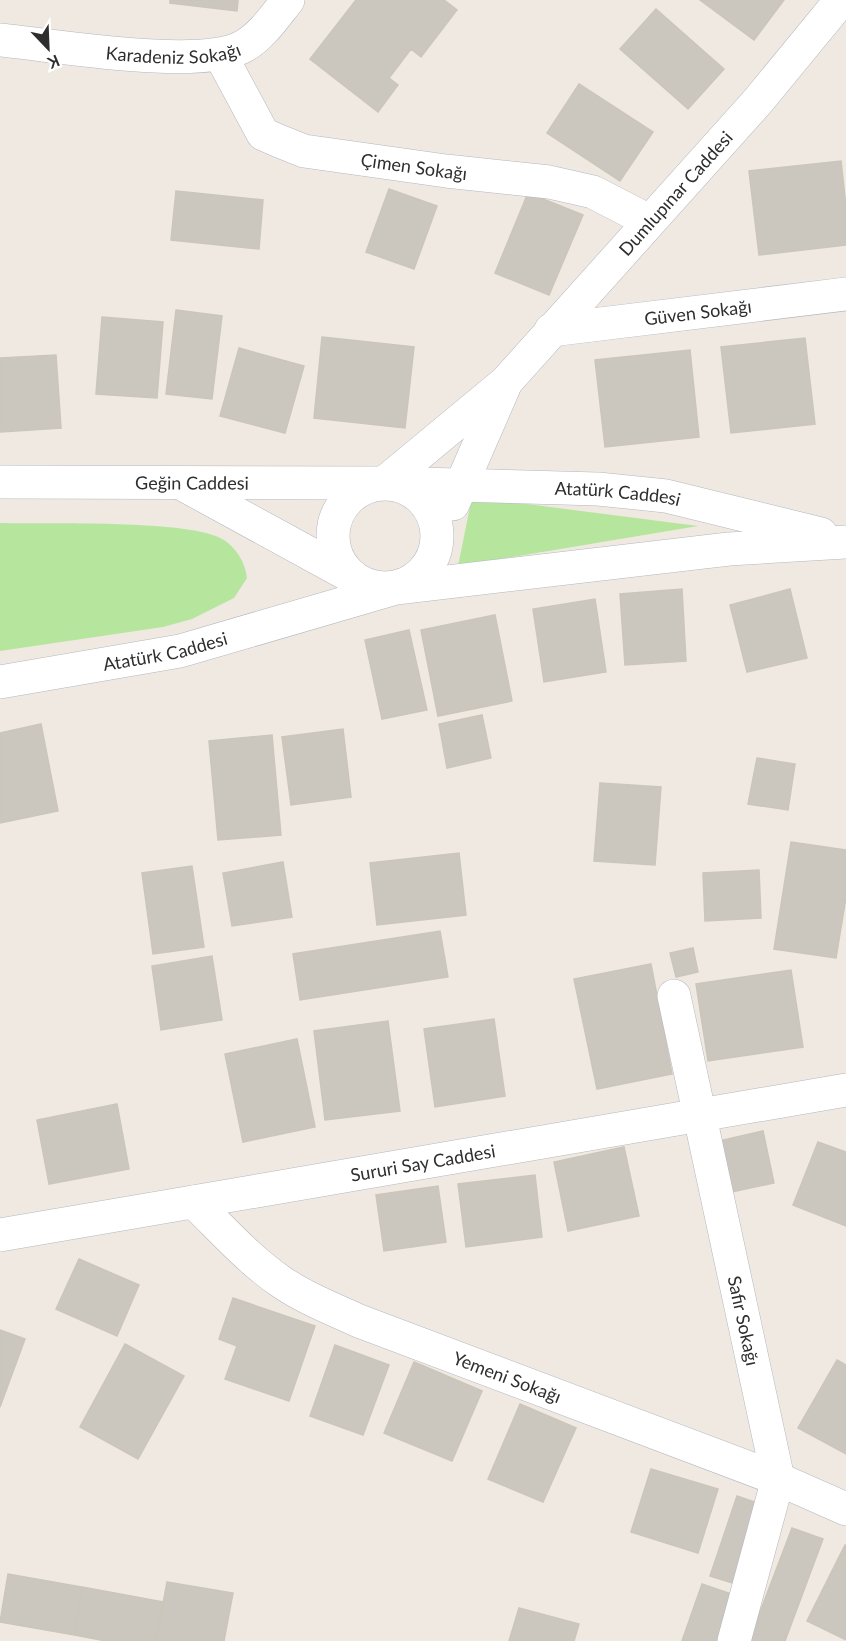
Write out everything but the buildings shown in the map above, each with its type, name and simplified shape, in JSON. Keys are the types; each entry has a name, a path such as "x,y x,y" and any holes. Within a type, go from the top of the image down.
{"street":[{"name":"Karadeniz Sokağı","path":"0,40 156,55 221,56 245,46 261,32 288,0"},
{"name":"Dumlupınar Caddesi","path":"384,483 506,382 758,101 842,0"},
{"name":"Çimen Sokağı","path":"221,56 264,134 279,141 304,150 328,154 446,171 549,182 592,192 649,222"},
{"name":"Güven Sokağı","path":"551,330 846,294"},
{"name":"Dumlupınar Caddesi","path":"437,540 506,382"},
{"name":"Geğin Caddesi","path":"0,482 384,483"},
{"path":"182,483 348,573"},
{"name":"Atatürk Caddesi","path":"384,483 598,489 666,496 846,542 729,549 396,588 379,588 362,584 348,573 335,551 334,524 341,508 352,495 384,483"},
{"path":"384,483 403,487 418,495 429,508 436,523 437,540"},
{"name":"Atatürk Caddesi","path":"0,682 180,651 396,588 411,582 424,571 434,557 437,540"},
{"name":"Safir Sokağı","path":"674,996 778,1479 734,1641"},
{"name":"Sururi Say Caddesi","path":"0,1235 846,1090"},
{"name":"Yemeni Sokağı","path":"194,1202 254,1261 281,1282 310,1298 359,1321 778,1479 846,1509"}],"green space":[{"path":"472,497 698,526 458,566"},
{"path":"0,523 117,524 208,533 233,547 240,556 247,578 234,598 192,619 163,627 0,651"}]}
